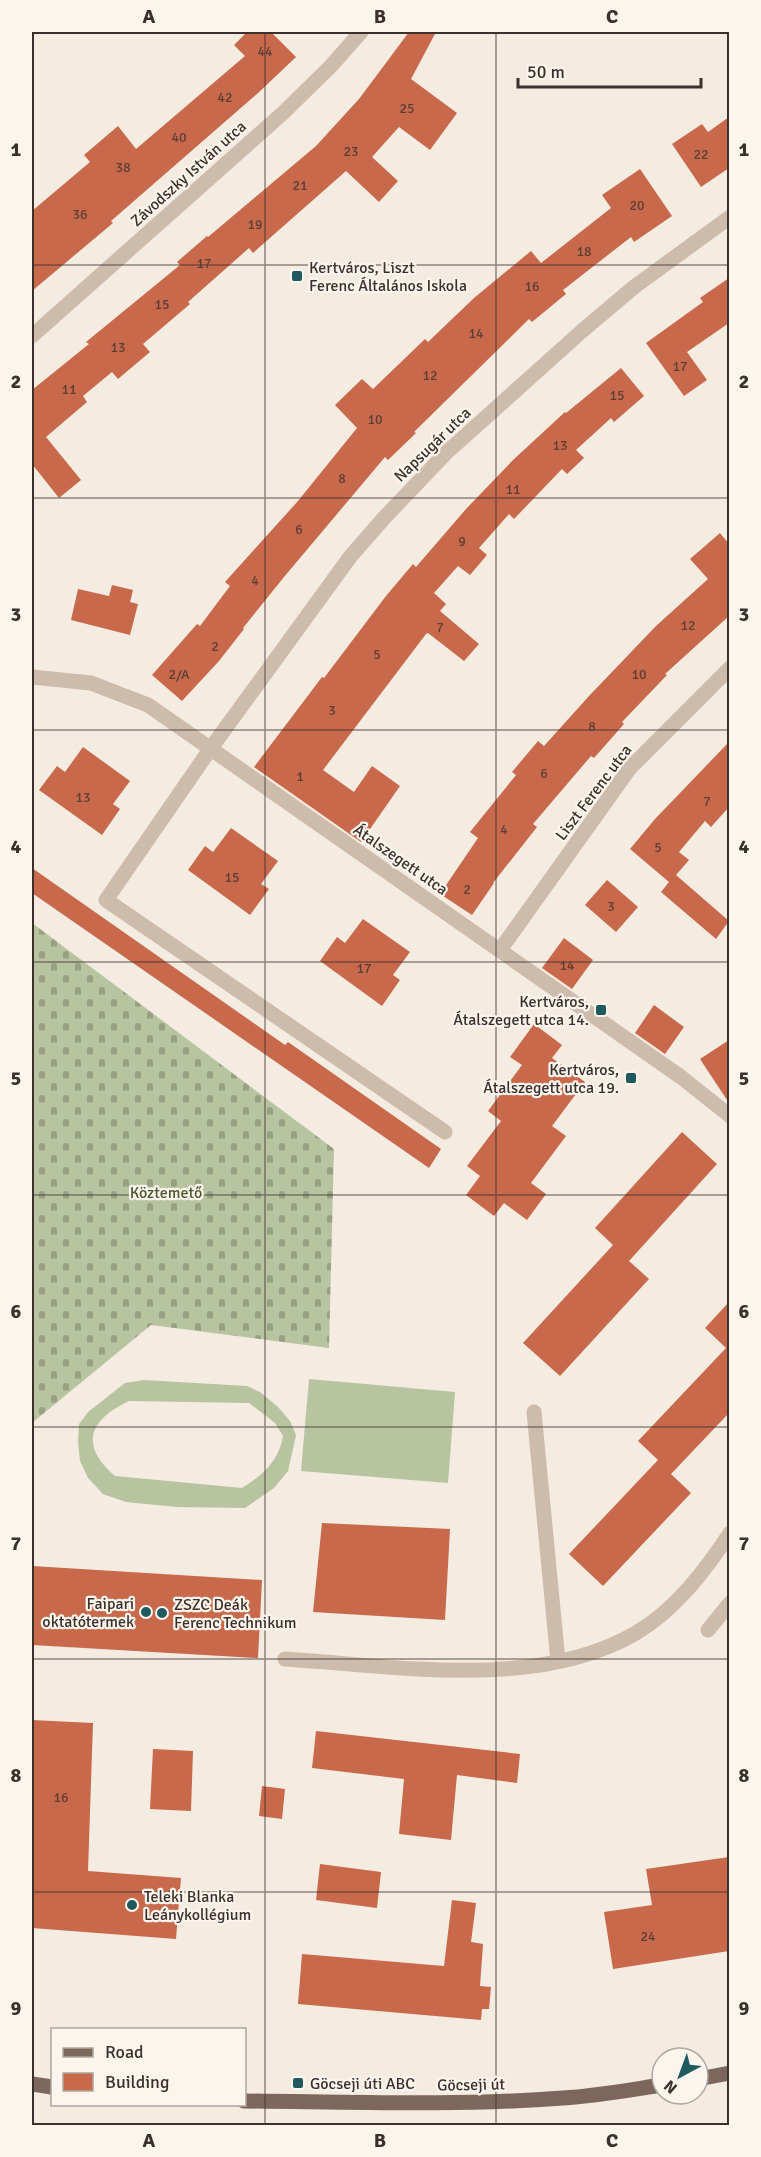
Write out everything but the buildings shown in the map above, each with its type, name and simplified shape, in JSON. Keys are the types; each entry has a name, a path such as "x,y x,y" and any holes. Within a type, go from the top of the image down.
{"main road":[{"path":"710,2077 729,2073"},
{"path":"32,2084 51,2087"},
{"name":"Göcseji út","path":"246,2101 443,2103 510,2101 604,2094 650,2087"}],"street":[{"name":"Závodszky István utca","path":"32,336 283,113 331,66 361,32"},
{"name":"Napsugár utca","path":"445,1132 106,900 211,748 350,557 412,488 454,445 582,331 633,288 729,217"},
{"name":"Liszt Ferenc utca","path":"500,950 630,768 729,668"},
{"name":"Átalszegett utca","path":"32,677 91,683 148,705 681,1077 729,1116"},
{"path":"534,1412 558,1661"},
{"path":"285,1659 475,1672 578,1657 623,1640 660,1616 701,1574 729,1533"},
{"path":"708,1630 729,1602"}],"green space":[{"name":"Köztemető","path":"32,923 334,1149 329,1348 151,1325 32,1423"},
{"path":"309,1379 455,1392 448,1483 301,1471"},
{"path":"144,1380 247,1386 260,1392 290,1421 296,1435 288,1471 274,1488 245,1508 177,1507 126,1502 103,1494 88,1478 80,1461 79,1424 88,1412 125,1383","holes":["129,1401 249,1403 275,1423 283,1436 274,1460 257,1478 242,1488 115,1476 96,1454 93,1444 94,1434 105,1416"]}],"place":[{"name":"Kertváros, Liszt Ferenc Általános Iskola","path":"297,276"},
{"name":"Kertváros, Átalszegett utca 14.","path":"601,1010"},
{"name":"Kertváros, Átalszegett utca 19.","path":"631,1078"},
{"name":"Faipari oktatótermek","path":"146,1612"},
{"name":"ZSZC Deák Ferenc Technikum","path":"162,1613"},
{"name":"Teleki Blanka Leánykollégium","path":"132,1905"},
{"name":"Göcseji úti ABC","path":"298,2083"}]}
